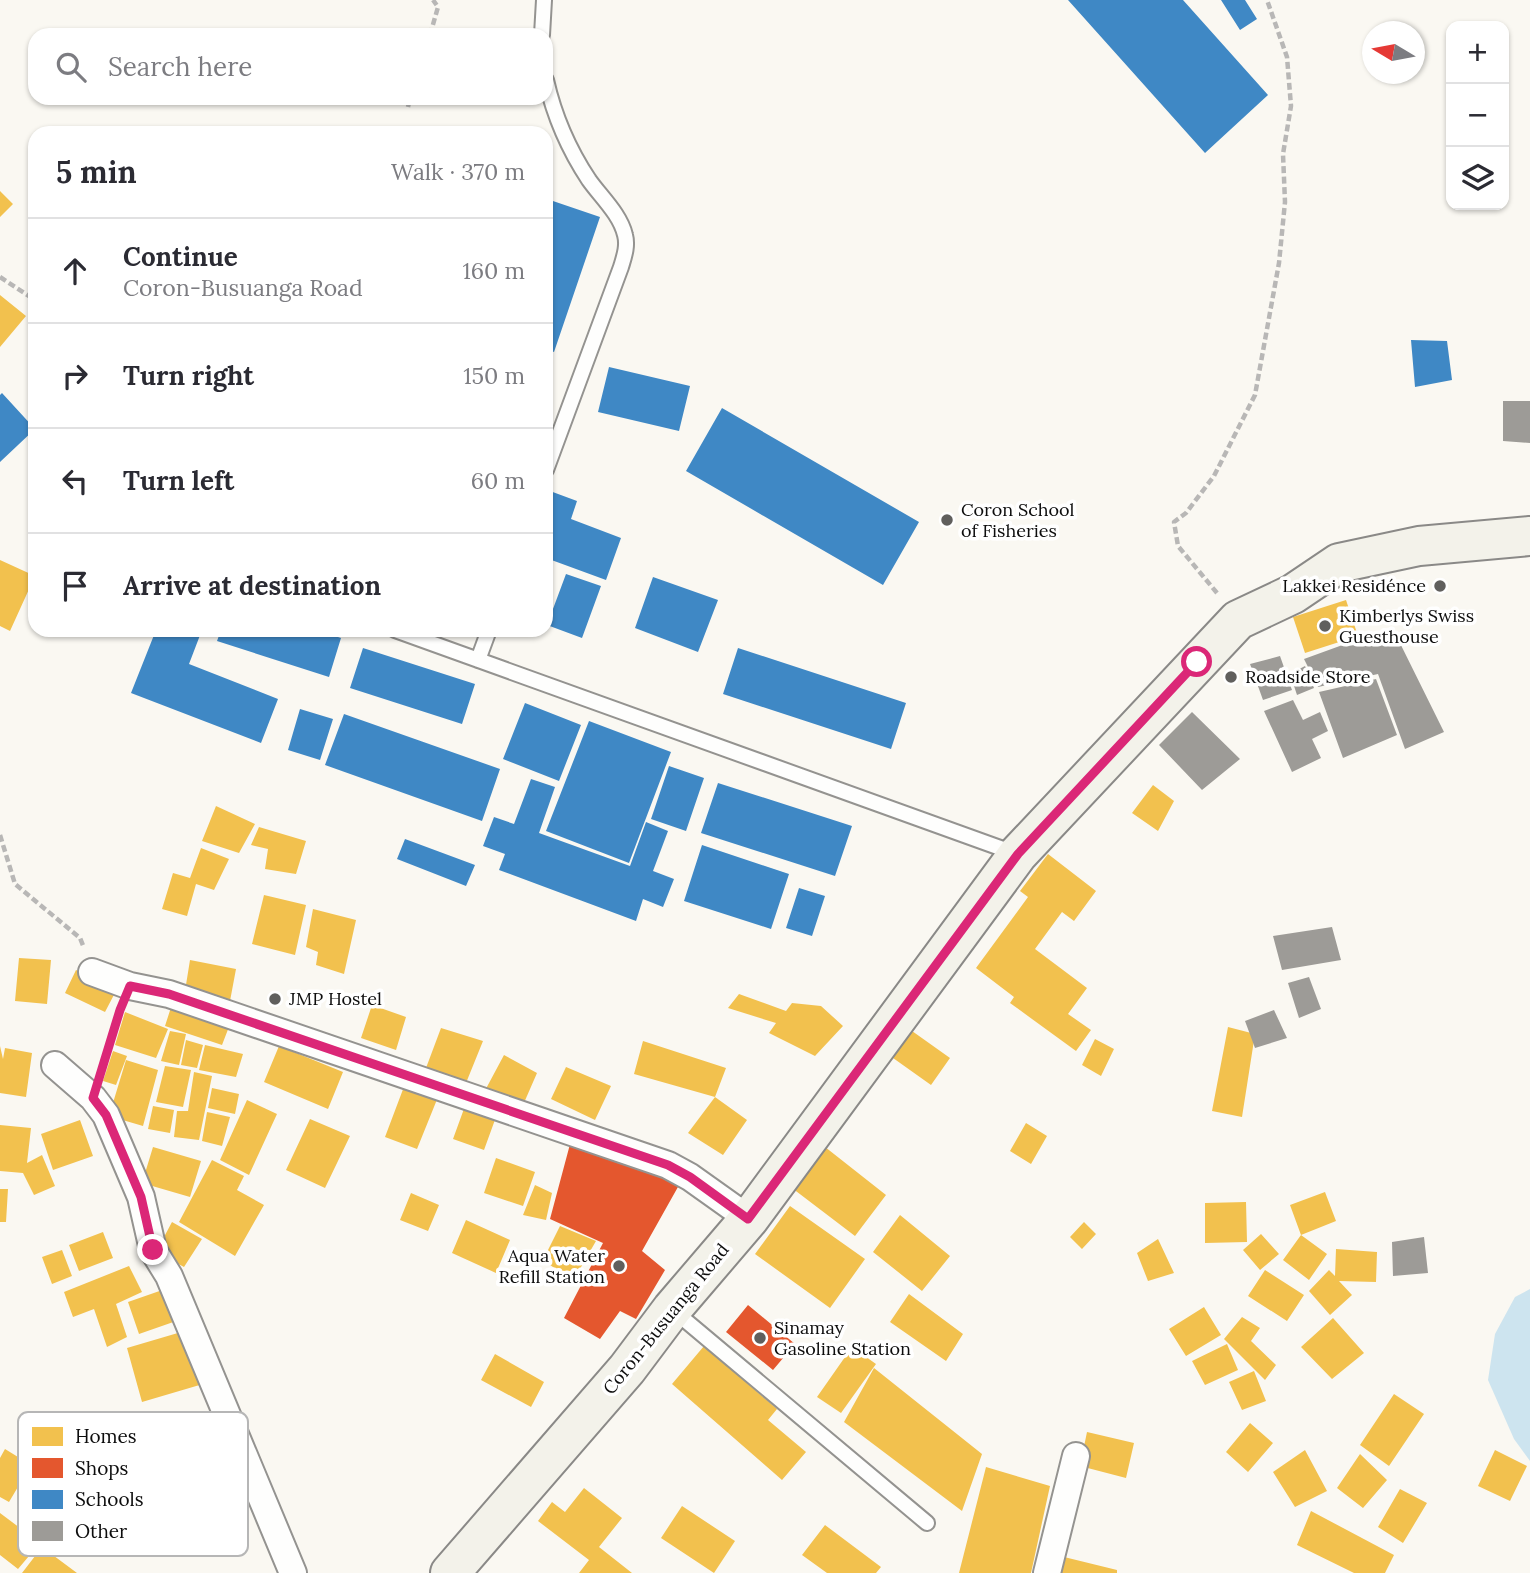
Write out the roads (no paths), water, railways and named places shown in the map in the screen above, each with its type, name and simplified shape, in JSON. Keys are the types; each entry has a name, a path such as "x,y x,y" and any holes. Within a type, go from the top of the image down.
{"main road":[{"name":"Coron-Busuanga Road","path":"450,1573 627,1369 672,1309 748,1219 1018,854 1238,620 1293,594 1339,563 1419,546 1530,536"}],"street":[{"path":"92,972 130,986 169,994 668,1165 690,1177 748,1219"},
{"path":"55,1065 93,1098 106,1115 141,1197 153,1250 169,1276 226,1412"},
{"path":"1048,1573 1076,1456"},
{"path":"248,1465 293,1573"}],"lane":[{"path":"542,28 544,0"},
{"path":"553,101 575,158 620,222 626,236 626,249 553,451"},
{"path":"414,637 1018,854"},
{"path":"478,660 486,637"},
{"path":"672,1309 927,1523"}],"water":[{"path":"1530,1289 1530,1461 1514,1439 1488,1380 1495,1334 1515,1297"}],"place":[{"name":"Coron School of Fisheries","path":"947,520"},
{"name":"Lakkei Residénce","path":"1440,586"},
{"name":"Kimberlys Swiss Guesthouse","path":"1325,626"},
{"name":"Roadside Store","path":"1231,677"},
{"name":"JMP Hostel","path":"275,999"},
{"name":"Aqua Water Refill Station","path":"619,1266"},
{"name":"Sinamay Gasoline Station","path":"760,1338"}]}
